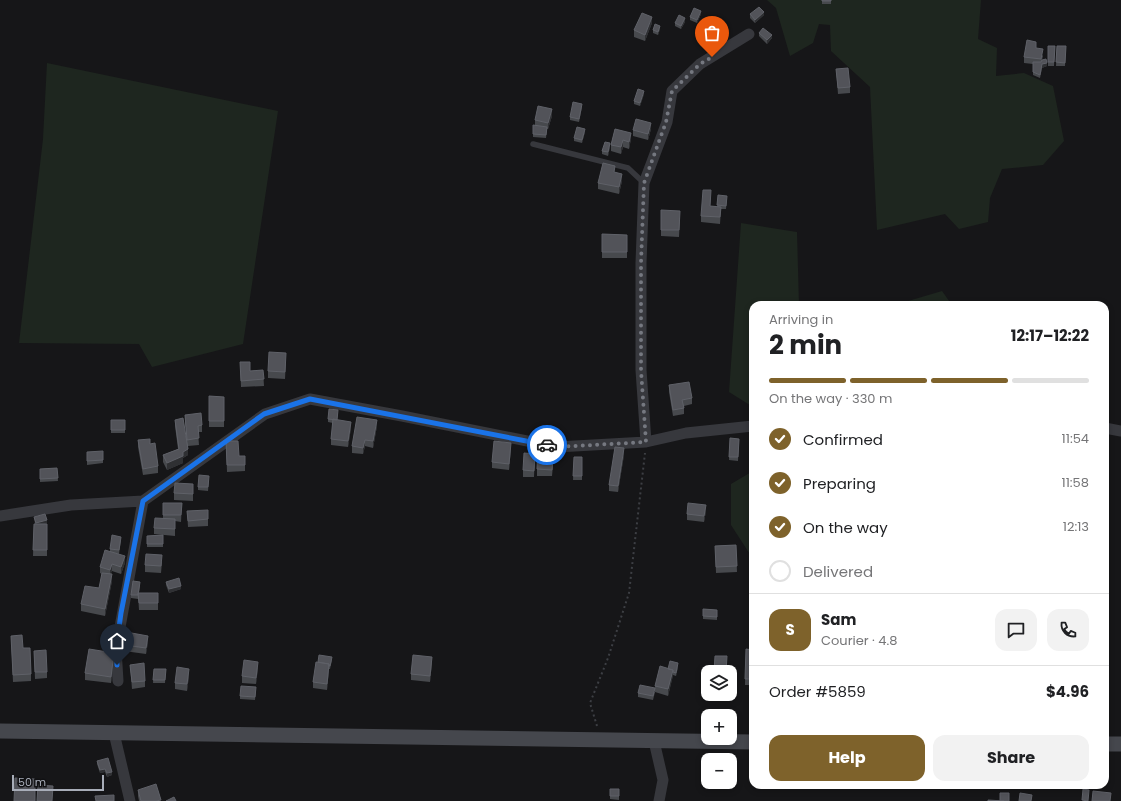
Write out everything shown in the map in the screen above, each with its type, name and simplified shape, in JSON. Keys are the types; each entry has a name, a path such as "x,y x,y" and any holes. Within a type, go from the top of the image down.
{"main road":[{"path":"0,731 749,742"},
{"path":"1109,744 1121,744"}],"street":[{"path":"646,442 641,370 641,263 644,183 666,122 672,91 700,64 749,34"},
{"path":"0,516 71,505 143,501 264,414 310,399 557,447 646,442 686,433 749,426"},
{"path":"1109,429 1121,431"},
{"path":"118,681 116,649 143,501"},
{"path":"114,733 130,801"},
{"path":"654,741 663,780 659,801"}],"lane":[{"path":"532,144 628,168 644,183"}],"path":[{"path":"601,740 590,703 608,658 629,593 646,442"}],"shaded area":[{"path":"767,0 981,0 978,39 997,48 996,76 1024,73 1053,86 1064,141 1043,165 1002,169 990,198 988,222 959,229 945,214 877,230 870,87 831,51 830,25 819,24 813,43 790,56 776,8"},
{"path":"47,63 278,111 243,344 152,367 139,344 19,343 43,139"},
{"path":"741,223 797,232 799,301 749,301 749,404 729,392"},
{"path":"942,291 949,301 908,301"},
{"path":"749,473 749,553 731,525 731,484"}],"building":[{"path":"759,7 764,12 755,20 750,14"},
{"path":"694,8 701,11 697,20 690,17"},
{"path":"642,13 652,17 645,35 634,30"},
{"path":"679,15 685,18 681,26 675,23"},
{"path":"655,24 660,26 658,32 653,30"},
{"path":"763,28 772,35 767,40 759,33"},
{"path":"1027,40 1036,42 1036,48 1043,49 1041,59 1024,57"},
{"path":"1048,46 1055,46 1054,62 1048,62"},
{"path":"1057,46 1066,46 1065,63 1056,62"},
{"path":"1046,59 1047,63 1042,64 1040,75 1033,72 1033,62 1041,62 1042,60"},
{"path":"848,68 850,87 838,88 836,69"},
{"path":"638,89 644,91 640,103 634,101"},
{"path":"573,102 582,104 579,119 570,117"},
{"path":"538,106 552,109 548,123 535,120"},
{"path":"636,119 651,123 648,134 633,130"},
{"path":"533,125 547,127 546,135 533,134"},
{"path":"577,127 585,129 582,140 574,138"},
{"path":"615,129 631,133 629,142 623,140 621,147 611,145"},
{"path":"605,142 610,143 608,152 602,151"},
{"path":"603,163 615,166 614,172 622,174 619,187 598,183"},
{"path":"703,190 711,190 710,206 721,207 720,217 701,216"},
{"path":"718,195 727,196 726,206 717,205"},
{"path":"661,210 680,211 679,230 661,230"},
{"path":"602,234 627,235 627,252 602,252"},
{"path":"269,352 286,353 285,372 268,371"},
{"path":"240,362 250,362 250,371 263,370 264,379 241,381"},
{"path":"689,382 692,398 682,400 684,408 673,410 669,385"},
{"path":"209,396 224,397 224,421 209,421"},
{"path":"329,409 338,410 337,420 328,419"},
{"path":"201,413 202,425 198,426 199,438 187,440 185,415"},
{"path":"357,417 377,420 373,441 365,440 363,448 352,446"},
{"path":"183,418 188,449 183,452 183,456 167,463 163,455 179,449 175,420"},
{"path":"333,419 351,422 348,441 331,439"},
{"path":"111,420 125,420 125,430 111,430"},
{"path":"730,438 739,439 738,457 729,457"},
{"path":"150,439 150,444 155,443 158,466 143,469 138,440"},
{"path":"226,441 238,441 239,456 245,456 245,465 227,465"},
{"path":"494,441 511,443 509,464 492,462"},
{"path":"538,447 554,448 552,470 537,469"},
{"path":"615,447 624,448 618,486 609,485"},
{"path":"103,451 103,460 87,461 87,452"},
{"path":"524,453 535,454 534,471 523,470"},
{"path":"574,457 582,457 582,476 573,476"},
{"path":"57,468 58,478 40,479 40,469"},
{"path":"199,475 209,476 208,487 198,487"},
{"path":"175,483 193,484 193,494 174,493"},
{"path":"163,503 182,503 181,515 163,515"},
{"path":"688,503 706,505 704,516 687,514"},
{"path":"208,510 208,519 188,521 187,511"},
{"path":"45,514 47,520 36,523 34,517"},
{"path":"155,518 175,519 175,529 154,528"},
{"path":"34,524 47,524 47,550 33,550"},
{"path":"112,535 121,537 119,550 110,549"},
{"path":"163,535 163,544 147,544 147,536"},
{"path":"736,545 737,566 716,567 715,546"},
{"path":"105,550 125,556 121,567 112,564 110,570 100,567"},
{"path":"146,554 162,555 161,566 145,565"},
{"path":"102,573 112,574 105,609 81,604 85,586 99,588"},
{"path":"179,578 181,586 169,589 166,582"},
{"path":"133,581 140,582 138,595 131,595"},
{"path":"138,593 158,593 158,603 139,603"},
{"path":"703,609 717,610 717,617 703,616"},
{"path":"126,632 148,636 146,648 124,645"},
{"path":"22,635 23,648 30,648 31,674 13,675 11,636"},
{"path":"89,649 114,653 111,677 85,673"},
{"path":"746,649 749,649 749,679 745,679"},
{"path":"46,650 47,672 35,672 34,651"},
{"path":"319,655 332,657 330,666 329,664 318,662"},
{"path":"413,655 432,657 430,676 411,674"},
{"path":"715,656 727,656 726,665 714,665"},
{"path":"244,660 258,662 256,678 242,676"},
{"path":"670,661 678,663 676,673 673,672 673,670 668,669"},
{"path":"316,662 329,664 327,684 313,682"},
{"path":"144,663 145,681 132,682 130,665"},
{"path":"660,666 673,670 668,689 655,686"},
{"path":"177,667 189,669 187,684 175,683"},
{"path":"154,669 166,669 165,680 153,680"},
{"path":"640,685 655,688 653,696 638,693"},
{"path":"241,686 256,687 255,697 240,696"},
{"path":"108,758 112,772 107,773 105,769 100,770 97,761"},
{"path":"15,778 35,779 35,801 14,801"},
{"path":"156,784 161,800 141,801 138,790"},
{"path":"38,785 53,786 52,801 37,801"},
{"path":"610,789 619,789 619,796 610,796"},
{"path":"1083,789 1089,790 1088,801 1082,800"},
{"path":"1093,791 1111,793 1110,801 1092,801"},
{"path":"1000,793 1009,793 1009,801 1000,801"},
{"path":"1020,793 1032,795 1031,801 1019,801"},
{"path":"114,795 114,801 96,801 95,796"},
{"path":"174,797 176,801 166,801"}],"way so far":[{"path":"547,445 557,447 646,442 641,370 641,263 644,183 666,122 672,91 700,64 712,57"}],"route":[{"path":"117,665 116,649 121,613 143,501 264,414 310,399 547,445"}]}
